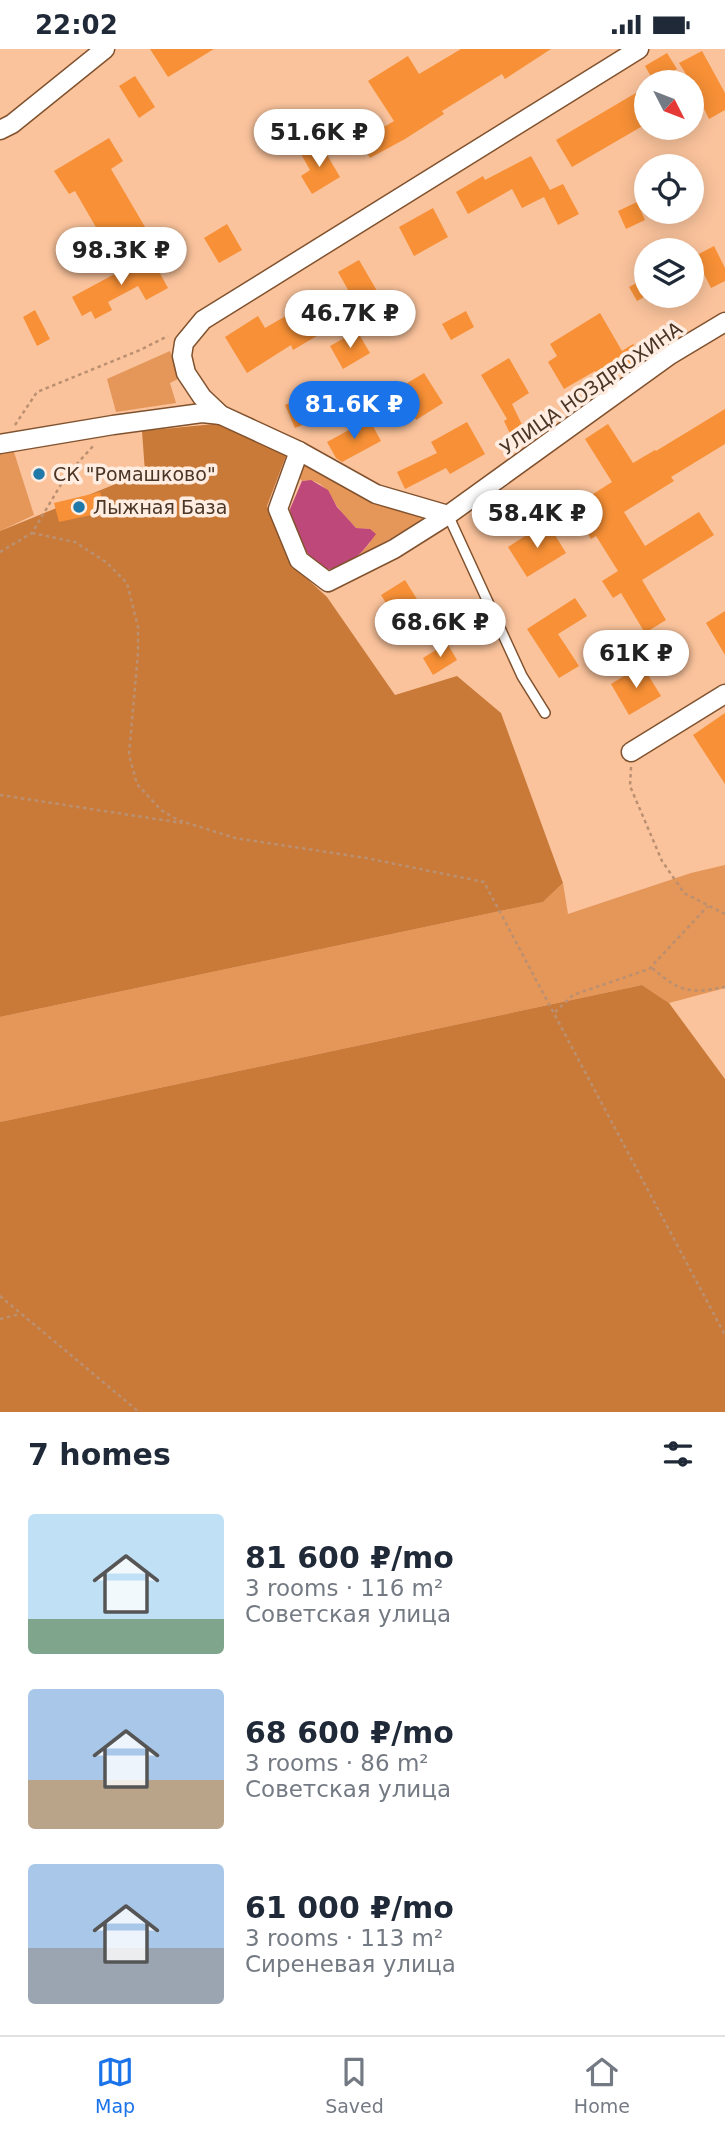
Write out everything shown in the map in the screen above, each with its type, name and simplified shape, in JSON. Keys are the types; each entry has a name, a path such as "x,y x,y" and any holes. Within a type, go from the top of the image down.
{"street":[{"path":"4,124 105,49"},
{"path":"448,515 376,494 299,451 221,415 202,397 186,373 182,356 184,343 203,320 639,49"},
{"name":"УЛИЦА НОЗДРЮХИНА","path":"299,451 278,509 299,560 328,582 394,549 448,515 670,355 725,322"},
{"path":"1,444 113,425 202,414 221,415"},
{"path":"631,752 725,694"}],"lane":[{"path":"448,515 522,676 545,713"}],"path":[{"path":"1,444 37,392 178,332"},
{"path":"0,552 32,533 66,476 93,446"},
{"path":"32,533 75,542 106,562 127,583 138,627 129,755 137,784 160,810 235,838 366,857 484,882 725,1335"},
{"path":"631,752 630,786 662,862 684,893 725,914"},
{"path":"0,795 192,824"},
{"path":"554,1013 573,995 652,967 708,905"},
{"path":"652,967 672,985 698,992 725,987"},
{"path":"0,1296 139,1412"},
{"path":"0,1319 20,1314"}],"shaded area":[{"path":"170,351 180,378 170,383 176,403 116,412 107,379"},
{"path":"225,423 287,453 267,506 292,565 327,597 395,695 457,676 501,713 563,883 543,902 0,1017 0,531 145,472 142,431"},
{"path":"13,449 34,515 0,531 0,453"},
{"path":"304,462 434,514 356,558 370,543 370,529 356,528 319,484 302,481 297,475"},
{"path":"311,480 328,490 337,507 356,528 370,529 376,534 359,555 338,567 320,570 292,532 290,509 302,481"},
{"path":"725,865 725,988 669,1003 642,985 0,1122 0,1017 543,902 563,883 568,914 691,873"},
{"path":"642,985 669,1003 725,1079 725,1412 0,1412 0,1122"}],"building":[{"path":"150,49 214,49 168,77"},
{"path":"461,49 551,49 505,79 502,74 442,111 444,114 405,139 370,158 360,141 394,121 368,81 408,56 419,74"},
{"path":"702,51 725,93 725,110 709,119 704,109 704,70 683,70 679,63"},
{"path":"667,53 677,69 647,70 645,66"},
{"path":"135,76 155,107 139,118 119,86"},
{"path":"634,94 634,131 572,167 556,140"},
{"path":"109,138 123,161 111,169 145,227 108,248 75,191 69,194 54,171"},
{"path":"320,143 340,177 312,194 301,176 310,170 301,154"},
{"path":"531,156 550,190 563,184 579,214 558,225 544,197 522,208 512,189 468,214 456,192 483,176 485,180"},
{"path":"634,203 634,224 637,224 626,229 618,211"},
{"path":"433,208 448,237 414,256 399,227"},
{"path":"227,224 242,250 219,263 204,238"},
{"path":"714,246 725,268 725,281 711,288 704,274 704,251"},
{"path":"150,255 168,288 146,300 138,286 108,302 112,310 95,319 91,311 82,316 72,297"},
{"path":"359,260 387,308 365,320 338,272"},
{"path":"310,302 327,330 293,350 291,345 247,373 225,337 258,316 265,328"},
{"path":"35,310 50,339 37,346 23,317"},
{"path":"466,311 474,327 451,340 442,324"},
{"path":"600,313 622,351 633,344 642,359 617,375 619,378 604,388 595,371 564,389 548,362 557,356 550,344"},
{"path":"357,331 370,353 343,369 330,346"},
{"path":"509,358 529,393 512,404 527,435 514,442 504,421 507,419 481,375"},
{"path":"424,373 443,403 416,420 399,388"},
{"path":"300,399 310,422 295,428 285,405"},
{"path":"725,409 725,444 671,477 674,481 624,512 645,546 699,512 714,535 642,580 666,620 645,633 621,593 613,598 602,581 618,571 596,536 591,539 571,508 612,482 585,439 608,424 633,463"},
{"path":"369,419 381,441 342,462 336,458 327,442"},
{"path":"467,422 485,454 450,474 446,468 405,489 397,472 437,453 431,442"},
{"name":"Лыжная База","path":"100,492 105,512 59,522 54,503"},
{"path":"547,522 566,553 527,577 508,547"},
{"path":"405,580 420,604 396,619 381,595"},
{"path":"575,598 587,616 558,634 579,666 559,678 527,629"},
{"path":"725,611 725,655 706,623"},
{"path":"447,643 457,660 433,675 423,658"},
{"path":"642,665 661,696 629,715 611,684"},
{"path":"725,713 725,784 693,735"}],"place":[{"name":"СК \"Ромашково\"","path":"39,474"},
{"name":"Лыжная База","path":"79,507"}]}
